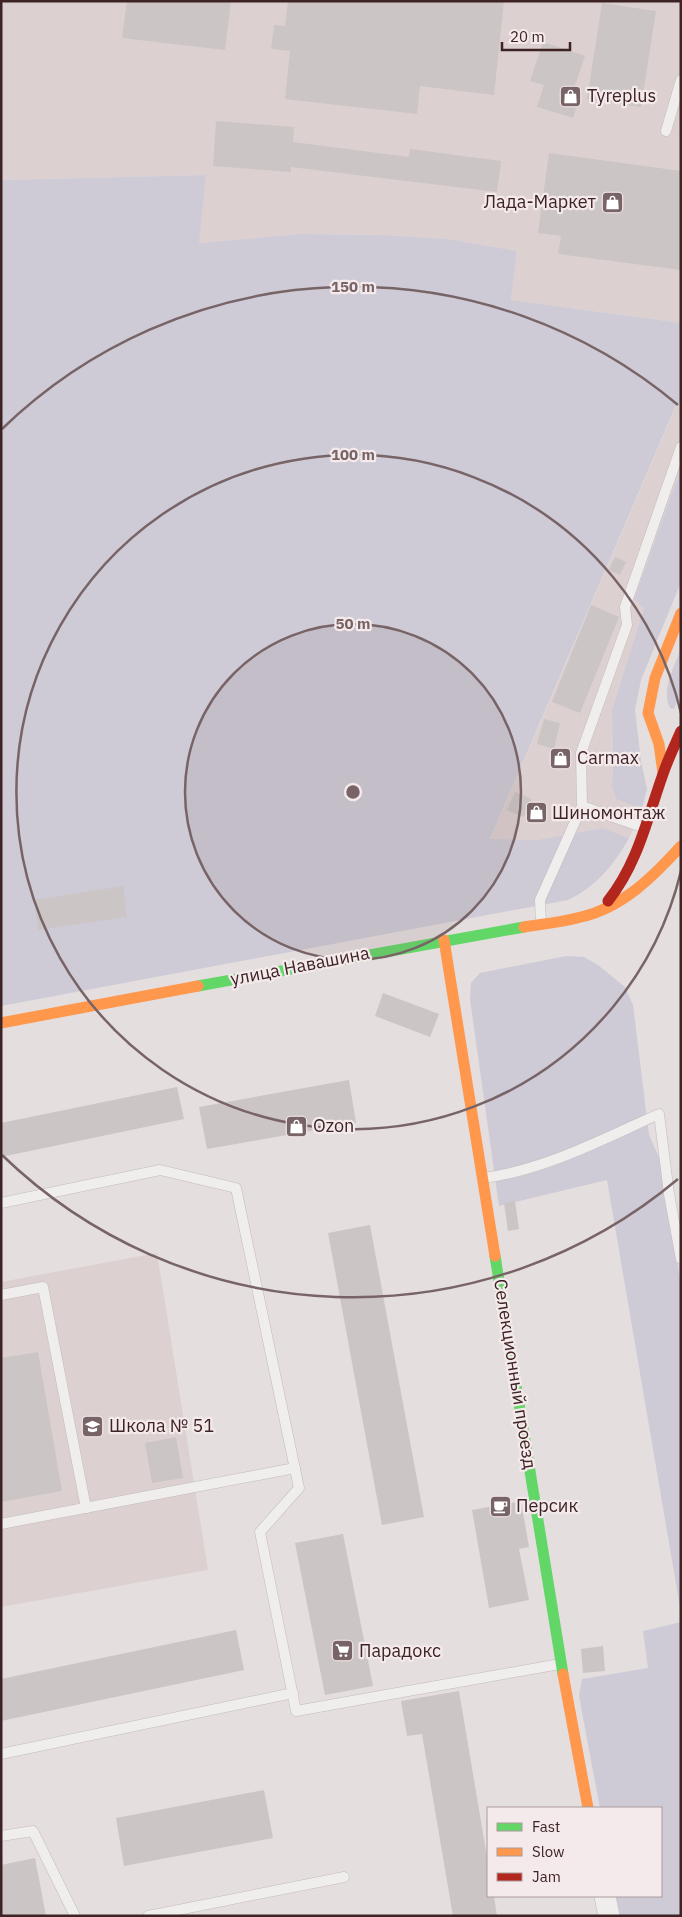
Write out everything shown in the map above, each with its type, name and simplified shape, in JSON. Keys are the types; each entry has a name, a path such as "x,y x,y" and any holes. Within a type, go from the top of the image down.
{"main road":[{"path":"663,773 659,744 648,713 655,678 681,613"},
{"path":"599,911 627,876 646,828 663,773 681,732"},
{"path":"656,796 656,814 661,822"},
{"name":"улица Навашина","path":"1,1023 444,940 583,917 627,897 649,881 681,846"},
{"name":"Селекционный проезд","path":"444,940 560,1664 588,1807"}],"street":[{"path":"605,1897 609,1916"}],"lane":[{"path":"666,131 681,80"},
{"path":"541,924 540,900 582,806 581,754 627,625 625,607 681,447"},
{"path":"582,806 646,828"},
{"path":"483,1178 506,1175 559,1158 659,1114 669,1194 681,1259"},
{"path":"1,1203 160,1170 236,1188 299,1488 260,1532 296,1711 560,1664"},
{"path":"1,1295 43,1287 86,1508"},
{"path":"1,1524 295,1468"},
{"path":"1,1754 293,1693"},
{"path":"1,1836 33,1831 75,1916"},
{"path":"148,1916 344,1877"}],"shaded area":[{"path":"1,1 681,1 681,323 511,300 517,251 448,239 384,235 300,234 198,243 206,175 1,180"},
{"path":"206,175 199,243 300,234 384,235 448,239 517,251 511,300 681,323 681,404 677,403 490,839 537,840 603,828 629,838 617,858 596,882 568,900 1,1006 1,180"},
{"path":"678,402 681,404 681,468 634,598 644,608 612,710 612,786 616,799 642,809 629,838 603,828 537,840 490,840"},
{"path":"681,468 681,582 641,680 635,710 641,761 647,789 642,809 616,799 612,786 612,710 644,608 634,599"},
{"path":"681,649 681,692 674,709 670,708 667,694 672,671"},
{"path":"566,956 584,957 598,965 625,987 633,1005 649,1135 661,1162 681,1284 681,1613 607,1180 499,1206 470,999 471,983 480,973"},
{"name":"Школа № 51","path":"157,1253 208,1570 1,1607 1,1282"},
{"path":"681,1622 681,1916 620,1916 616,1897 662,1897 662,1807 600,1807 579,1696 582,1679 648,1668 643,1631"}],"building":[{"path":"127,1 231,1 225,50 122,38"},
{"path":"288,1 504,1 494,95 420,86 417,114 285,99 290,51 271,49 274,25 285,26"},
{"path":"602,3 656,11 641,107 587,99"},
{"path":"543,42 585,56 573,91 581,94 573,118 537,107 544,85 530,81"},
{"path":"216,121 294,127 293,142 409,157 410,149 501,161 497,192 291,167 291,172 213,166"},
{"name":"Лада-Маркет","path":"549,153 681,171 681,270 558,254 561,236 538,233"},
{"path":"615,557 626,562 620,575 609,570"},
{"path":"591,605 619,617 580,713 552,702"},
{"path":"544,719 560,723 554,749 537,744"},
{"path":"515,792 532,799 524,817 507,810"},
{"path":"123,886 127,917 38,930 34,900"},
{"path":"383,993 439,1014 430,1037 375,1016"},
{"path":"349,1080 356,1123 207,1149 199,1107"},
{"path":"177,1087 184,1119 1,1157 1,1123"},
{"path":"515,1201 519,1229 508,1231 504,1203"},
{"path":"370,1225 424,1517 382,1525 328,1233"},
{"path":"38,1352 62,1491 1,1502 1,1358"},
{"path":"176,1437 183,1478 152,1483 145,1443"},
{"path":"521,1501 529,1547 519,1549 529,1600 489,1608 472,1510"},
{"path":"343,1534 373,1686 325,1695 295,1543"},
{"path":"236,1630 244,1670 1,1721 1,1679"},
{"path":"603,1646 605,1671 583,1673 581,1649"},
{"path":"459,1691 487,1857 487,1897 494,1897 497,1916 453,1916 422,1734 407,1736 401,1701"},
{"path":"264,1790 273,1838 124,1866 116,1818"},
{"path":"35,1858 46,1916 1,1916 1,1865"}],"traffic: fast":[{"path":"198,986 524,927"},
{"path":"495,1256 563,1674"}],"traffic: slow":[{"path":"663,773 659,744 648,713 655,678 681,613"},
{"path":"524,927 574,919 596,913 610,906 624,898 648,879 681,846"},
{"path":"444,940 495,1256"},
{"path":"1,1023 198,986"},
{"path":"563,1674 588,1807"}],"traffic: jam":[{"path":"608,901 634,856 665,768 681,731"}],"place":[{"name":"Tyreplus","path":"571,96"},
{"name":"Лада-Маркет","path":"612,202"},
{"name":"Carmax","path":"561,758"},
{"name":"Шиномонтаж","path":"536,813"},
{"name":"Ozon","path":"297,1126"},
{"name":"Школа № 51","path":"93,1426"},
{"name":"Персик","path":"500,1506"},
{"name":"Парадокс","path":"343,1651"}]}
